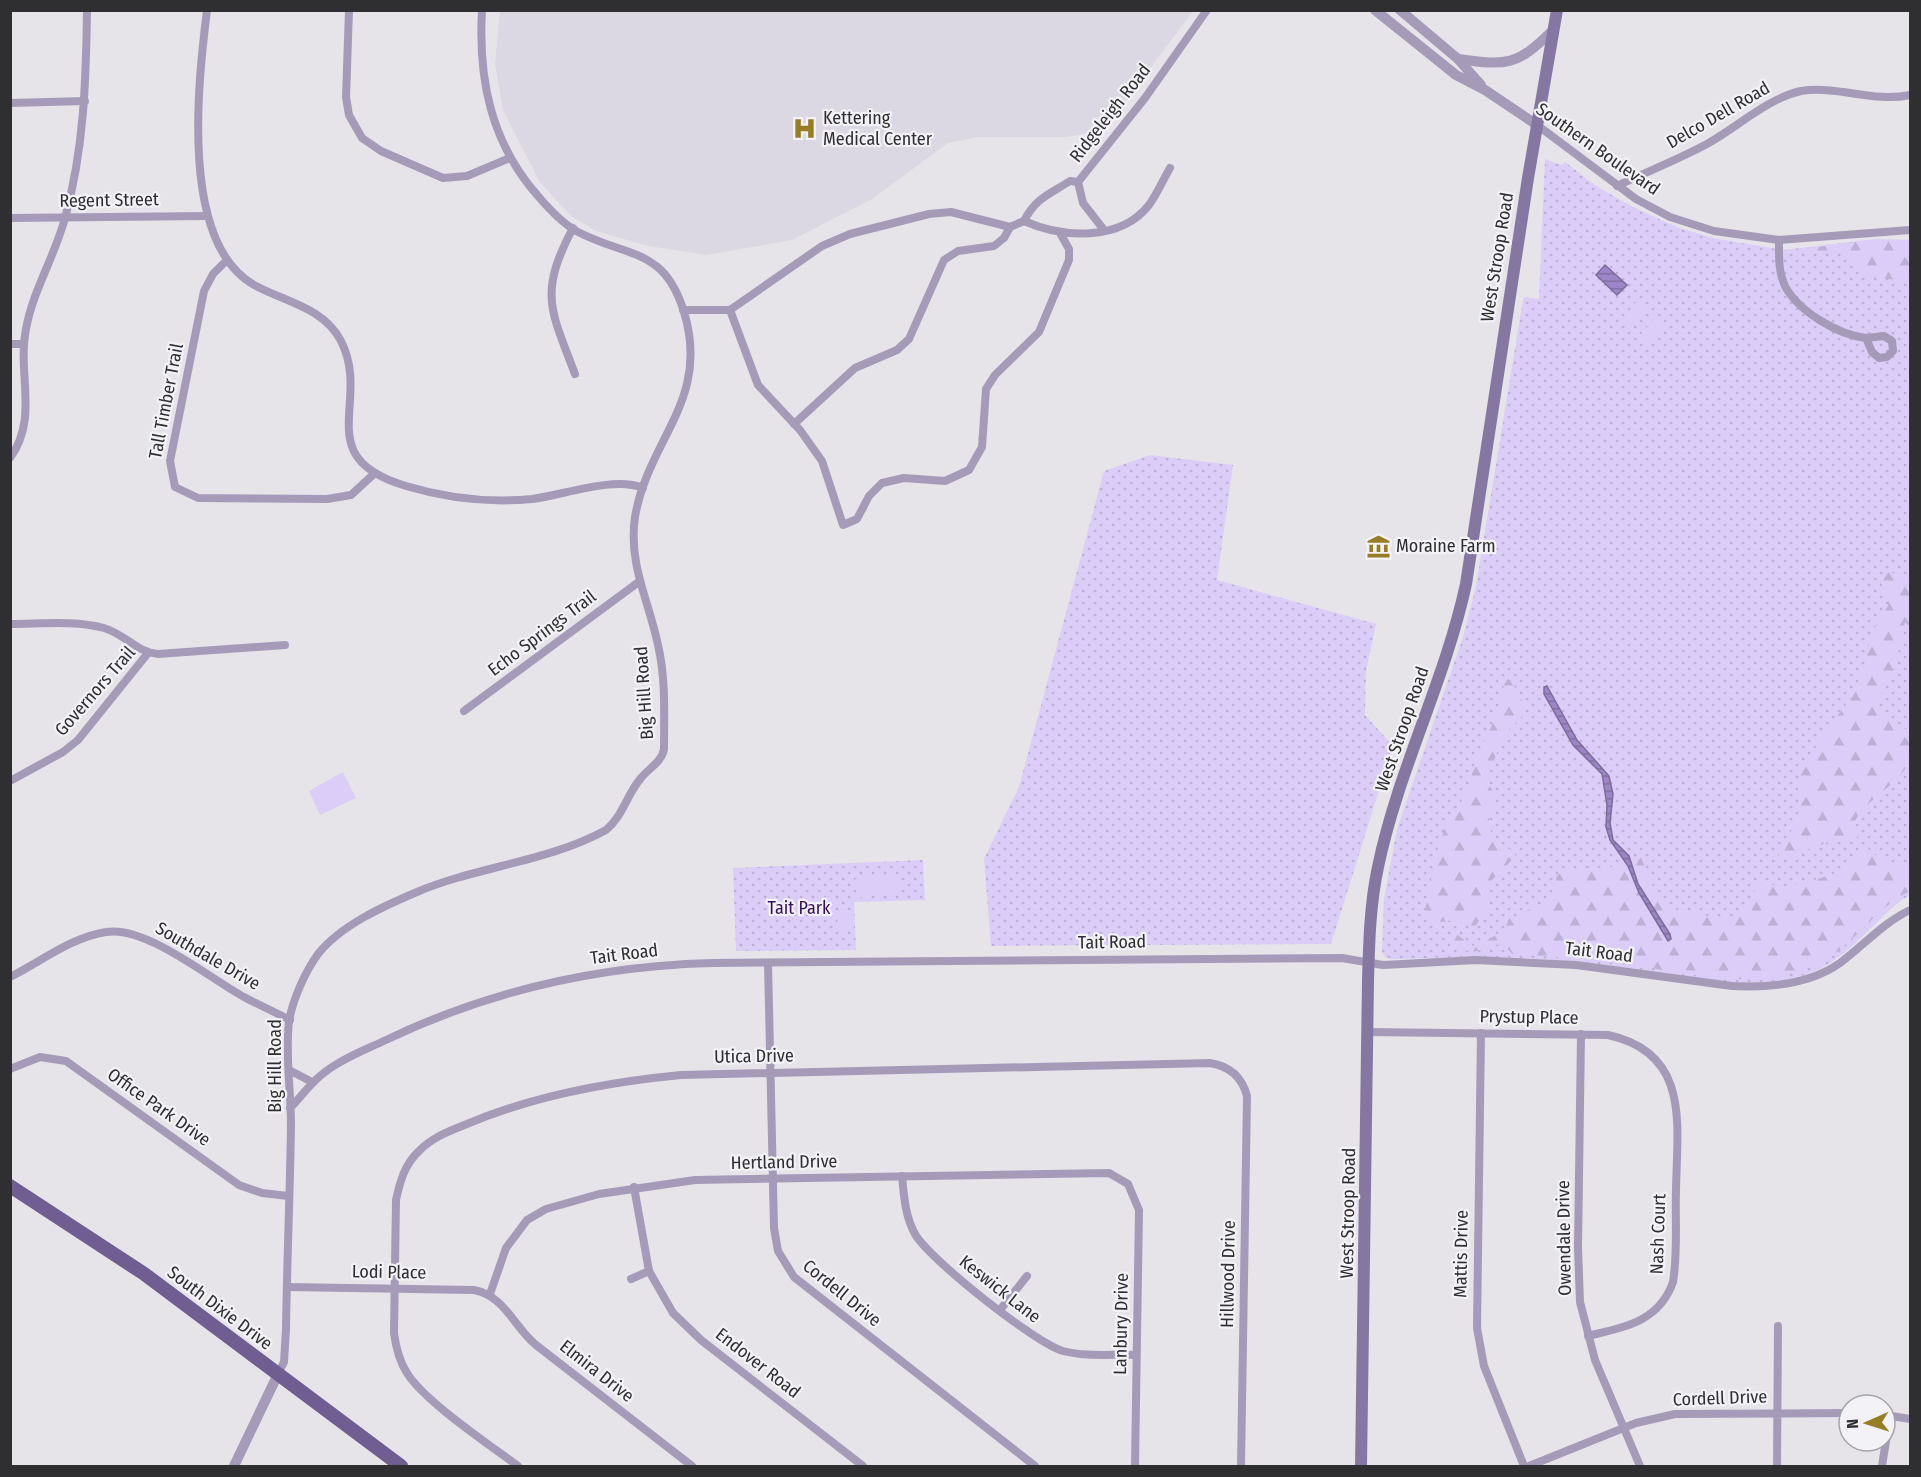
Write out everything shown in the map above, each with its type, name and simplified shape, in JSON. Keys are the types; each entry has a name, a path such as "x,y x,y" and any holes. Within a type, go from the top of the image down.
{"main road":[{"name":"West Stroop Road","path":"1362,1467 1368,963 1372,901 1383,842 1450,648 1466,584 1557,10"},
{"name":"South Dixie Drive","path":"10,1186 143,1273 401,1467"}],"street":[{"path":"10,458 20,442 26,419 24,344 30,310 65,216 80,153 85,101 87,10"},
{"path":"207,10 198,120 207,216 214,241 226,261 255,285 308,309 336,333 346,352 351,378 347,426 357,455 375,473 405,486 442,494 501,500 557,496 611,484 627,483 643,488"},
{"path":"350,10 346,103 350,120 362,138 381,151 443,178 467,176 510,158"},
{"name":"Big Hill Road","path":"234,1467 284,1362 290,1020 311,964 326,945 353,925 418,891 456,877 532,858 598,834 614,824 632,791 641,778 660,760 664,749 662,668 632,546 643,488 670,431 690,376 692,345 684,310 669,279 656,264 573,228 544,204 510,158 492,117 487,97 480,45 483,10"},
{"name":"Ridgeleigh Road","path":"1104,230 1086,210 1078,182 1145,98 1207,10"},
{"name":"Southern Boulevard","path":"1375,10 1456,75 1485,90 1537,125 1617,186 1650,207 1691,225 1735,236 1779,240 1911,230"},
{"name":"Southern Boulevard","path":"1400,10 1458,59 1485,90"},
{"path":"1458,59 1483,63 1514,61 1527,55 1553,30"},
{"name":"Delco Dell Road","path":"1617,186 1704,145 1792,93 1816,90 1880,97 1911,95"},
{"path":"10,104 85,101"},
{"path":"684,310 730,310 814,250 850,234 942,212 1010,227 1024,221 1060,233 1083,235 1104,230 1127,222 1143,210 1170,168"},
{"path":"1024,221 1028,210 1034,204 1070,181 1078,182"},
{"name":"Regent Street","path":"10,218 207,216"},
{"path":"794,424 855,368 897,350 909,339 944,260 958,250 994,246 1004,238 1010,227"},
{"path":"573,228 556,260 550,290 555,325 575,374"},
{"path":"730,310 758,385 794,424 822,460 843,525 857,519 869,496 882,483 904,478 945,482 969,471 982,447 986,389 995,375 1039,332 1069,260 1069,249 1060,233"},
{"path":"1779,240 1781,274 1791,295 1823,320 1845,332 1866,338"},
{"name":"Tall Timber Trail","path":"226,261 213,274 204,291 170,461 175,487 198,498 327,499 351,495 375,473"},
{"path":"10,344 24,344"},
{"name":"Echo Springs Trail","path":"464,711 640,581"},
{"path":"10,624 94,626 115,632 140,651 148,653"},
{"name":"Governors Trail","path":"10,781 63,752 78,740 148,653 267,648 285,645"},
{"name":"Tait Road","path":"290,1108 312,1083 338,1063 453,1011 528,988 581,976 638,968 683,964 1264,957 1342,958 1383,965 1476,960 1586,966 1732,987 1765,986 1801,981 1827,971 1875,932 1911,910"},
{"name":"Southdale Drive","path":"10,977 90,935 127,932 148,939 245,998 290,1020"},
{"name":"Cordell Drive","path":"768,963 775,1240 782,1260 794,1277 1035,1467"},
{"name":"Prystup Place","path":"1368,1032 1608,1035 1631,1042 1655,1058 1670,1081"},
{"name":"Mattis Drive","path":"1480,1033 1477,1328 1484,1366 1524,1467"},
{"name":"Owendale Drive","path":"1581,1034 1578,1279 1588,1336 1595,1360 1640,1467"},
{"name":"Office Park Drive","path":"10,1069 40,1056 66,1061 239,1185 262,1193 288,1196"},
{"name":"Utica Drive","path":"518,1467 425,1394 408,1376 401,1363 394,1333 396,1200 399,1185 413,1157 440,1136 522,1104 597,1085 681,1075 1210,1063 1226,1067 1242,1082"},
{"path":"289,1070 312,1083"},
{"name":"Nash Court","path":"1588,1336 1642,1320 1661,1306 1673,1282 1677,1123 1670,1081"},
{"name":"Hillwood Drive","path":"1241,1467 1247,1123 1247,1096 1242,1082"},
{"name":"Hertland Drive","path":"490,1294 506,1248 527,1220 546,1209 569,1201 634,1187 695,1180 1086,1172 1109,1173 1128,1184"},
{"name":"Keswick Lane","path":"902,1176 908,1219 921,1243 944,1265 1040,1341 1059,1350 1083,1354 1136,1355"},
{"name":"Lanbury Drive","path":"1128,1184 1139,1210 1135,1467"},
{"name":"Endover Road","path":"634,1187 649,1271 658,1291 683,1323 863,1467"},
{"path":"631,1278 649,1271"},
{"path":"1000,1310 1027,1276"},
{"name":"Lodi Place","path":"287,1287 474,1290 490,1294"},
{"name":"Elmira Drive","path":"490,1294 503,1305 516,1325 531,1341 692,1467"},
{"path":"1777,1467 1778,1326"},
{"name":"Cordell Drive","path":"1529,1467 1624,1428 1655,1418 1695,1412 1837,1413"}],"shaded area":[{"name":"Kettering Medical Center","path":"500,10 1193,11 1109,123 1088,133 1067,137 978,137 948,143 872,199 792,240 706,255 648,246 596,231 570,215 539,181 503,110 495,64"},
{"path":"1605,265 1627,285 1617,295 1596,275"},
{"path":"1547,686 1577,740 1609,776 1613,794 1610,823 1613,840 1629,856 1638,884 1670,934 1671,939 1668,941 1639,893 1628,866 1610,840 1606,827 1607,805 1602,774 1573,745 1544,694 1544,687"}],"green space":[{"path":"1545,159 1562,165 1565,162 1596,186 1633,207 1679,228 1713,238 1783,250 1876,239 1910,240 1910,895 1900,901 1846,952 1808,974 1753,983 1721,982 1544,959 1501,957 1393,959 1386,958 1382,952 1384,899 1397,829 1463,637 1476,586 1524,297 1539,299"},
{"path":"1869,240 1910,240 1910,282 1869,276 1852,257 1841,251 1801,253 1796,250"},
{"path":"1636,302 1645,309 1631,328 1622,321"},
{"path":"1655,317 1664,324 1649,342 1640,335"},
{"path":"1150,455 1233,465 1217,580 1376,624 1366,671 1365,715 1393,746 1331,944 991,946 984,859 1019,787 1104,471"},
{"path":"1883,572 1898,574 1910,585 1910,627 1905,622 1895,666 1875,709 1910,732 1912,750 1910,760 1899,777 1859,814 1854,823 1858,835 1856,839 1839,838 1775,862 1799,816 1798,786 1801,772 1820,740 1854,693 1864,667 1871,633 1888,606 1880,580"},
{"path":"1506,676 1520,694 1525,713 1505,734 1487,777 1489,786 1497,796 1489,818 1491,832 1502,846 1511,850 1516,856 1489,883 1488,907 1475,927 1455,920 1433,923 1426,920 1425,913 1434,860 1445,827 1466,794 1477,757 1498,712"},
{"path":"343,772 356,798 320,815 309,791"},
{"path":"1862,848 1867,848 1879,858 1910,869 1910,891 1897,898 1828,959 1792,974 1746,979 1699,976 1601,961 1512,954 1503,943 1473,952 1451,947 1448,941 1453,932 1475,947 1503,931 1509,919 1550,900 1557,876 1564,870 1612,867 1638,857 1641,858 1655,891 1669,907 1724,918 1740,914 1747,908 1756,885 1766,883 1783,887 1828,876 1853,865"},
{"name":"Tait Park","path":"923,860 925,900 854,902 856,950 736,951 733,868"},
{"path":"897,874 900,892 857,898 855,879"},
{"path":"838,910 853,910 853,929 837,929"}],"place":[{"name":"Kettering Medical Center","path":"805,128"},
{"name":"Moraine Farm","path":"1378,546"}]}
